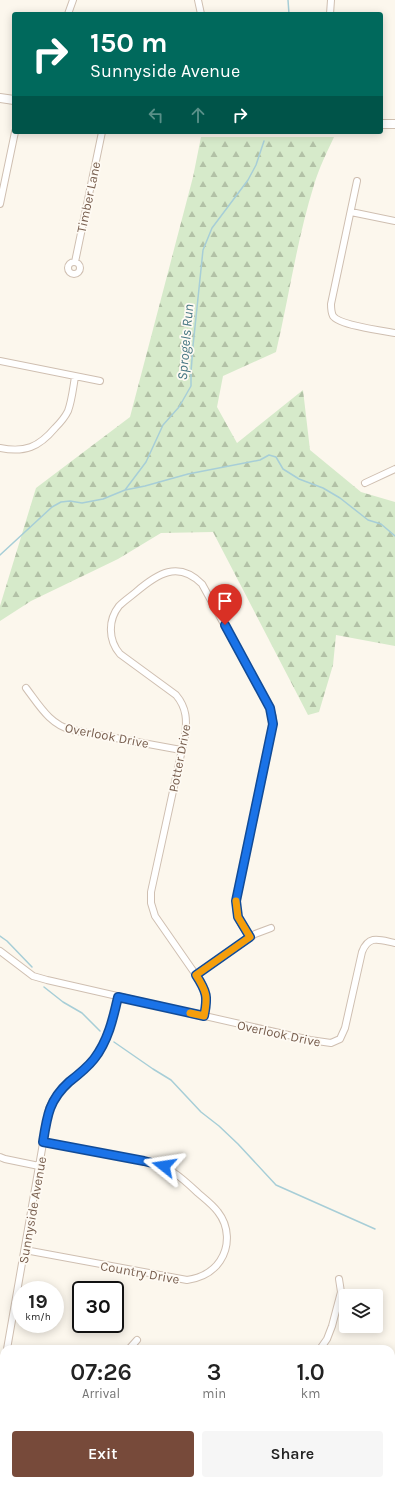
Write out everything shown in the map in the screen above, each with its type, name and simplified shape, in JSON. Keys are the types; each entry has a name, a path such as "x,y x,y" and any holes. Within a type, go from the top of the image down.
{"street":[{"path":"69,12 73,0"},
{"path":"198,0 201,12"},
{"path":"330,12 331,0"},
{"path":"0,98 12,100"},
{"path":"383,124 395,124"},
{"path":"0,204 15,134"},
{"name":"Timber Lane","path":"75,262 102,134"},
{"path":"357,181 331,304 333,315 339,321 345,323 395,333"},
{"path":"351,212 395,221"},
{"path":"0,361 100,381"},
{"path":"0,448 24,450 36,446 44,440 65,416 70,403 75,377"},
{"path":"365,483 395,469"},
{"name":"Potter Drive","path":"204,1016 206,996 204,987 157,920 151,903 187,724 186,713 173,693 122,656 114,645 111,632 114,615 121,604 154,578 164,573 175,571 186,573 196,578 205,588 267,703 273,717 272,731 236,901 238,917 250,937"},
{"name":"Overlook Drive","path":"26,688 50,719 60,726 72,730 182,750"},
{"path":"196,975 250,937 260,931 271,928"},
{"name":"Overlook Drive","path":"204,1016 310,1040 330,1043 334,1042 340,1039 345,1028 362,952 366,943 375,940 395,943"},
{"path":"0,951 33,976 204,1016"},
{"name":"Sunnyside Avenue","path":"8,1345 47,1117 52,1103 65,1086 89,1065 100,1051 110,1028 118,997"},
{"name":"Country Drive","path":"25,1250 187,1280 201,1277 210,1272 221,1260 226,1247 226,1227 219,1212 173,1171 164,1166 151,1162 43,1142"},
{"path":"0,1157 39,1166"},
{"path":"322,1345 329,1334 341,1292 339,1279"},
{"path":"133,1345 137,1340"}],"green space":[{"path":"201,137 334,137 318,172 308,205 276,352 223,376 217,407 237,443 303,390 310,450 361,492 395,502 395,646 336,635 333,665 319,712 308,715 213,532 161,533 118,559 31,601 0,621 0,606 36,488 130,417 193,177"}],"waterway":[{"name":"Sprogels Run","path":"288,0 289,12"},
{"name":"Sprogels Run","path":"0,555 52,507 61,502 70,501 82,503 103,499 125,490 146,462 163,425 179,407 191,386 193,346 203,250 212,228 248,180 256,165 264,141"},
{"path":"125,490 188,474 260,460 269,455 276,457 283,469 299,479 323,488 340,498 368,520 381,524 395,536"},
{"path":"0,936 7,941 32,967"},
{"path":"44,987 63,1002 82,1013 100,1031"},
{"path":"114,1042 171,1080 201,1112 238,1144 276,1185 375,1229"}],"slow traffic":[{"path":"190,1013 204,1016 206,1004 204,987 196,975 250,937 238,917 236,901"}],"route":[{"path":"164,1166 43,1142 47,1117 52,1103 65,1086 82,1072 94,1060 100,1051 107,1038 118,997 204,1016 206,1004 205,990 196,975 250,937 238,917 236,901 272,731 273,717 270,708 225,625"}]}
